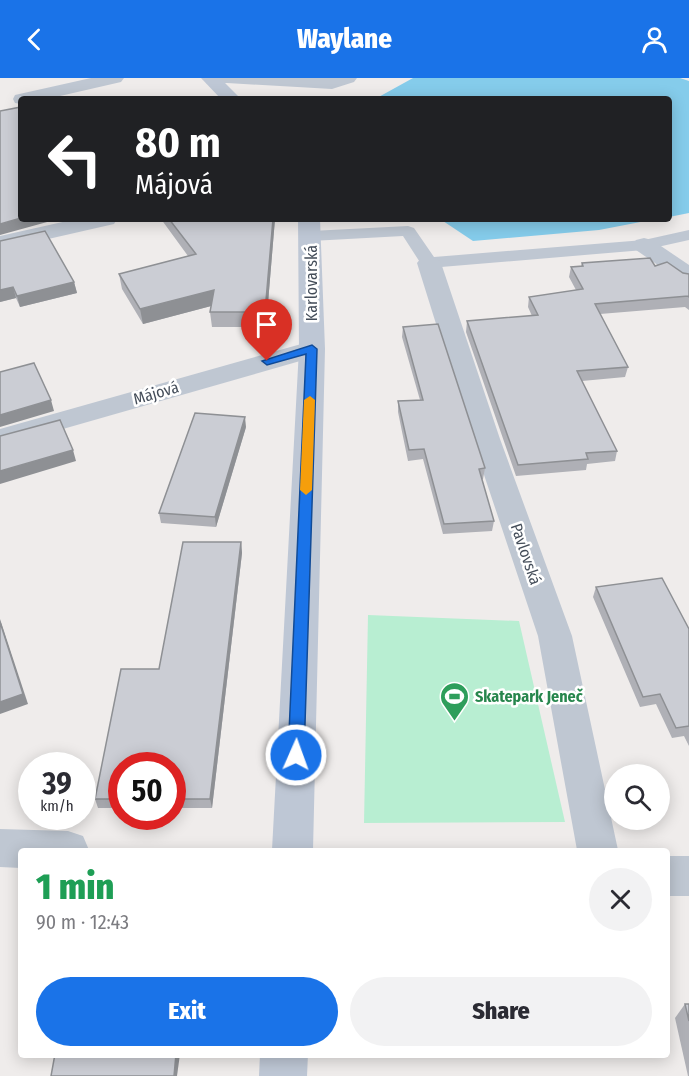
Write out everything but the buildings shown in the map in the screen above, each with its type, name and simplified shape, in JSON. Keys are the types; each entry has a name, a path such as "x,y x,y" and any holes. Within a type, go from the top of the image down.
{"main road":[{"path":"211,79 229,96"},
{"name":"Karlovarská","path":"292,848 312,349 310,227"},
{"path":"283,1076 284,1058"}],"street":[{"path":"35,96 115,78"},
{"path":"211,79 332,84 348,78"},
{"path":"0,104 18,100"},
{"path":"0,243 93,222"},
{"path":"644,245 689,276"},
{"name":"Pavlovská","path":"429,263 486,439 555,636 598,848"},
{"name":"Májová","path":"0,438 312,349"},
{"path":"0,848 18,849"},
{"path":"670,876 689,876"}],"lane":[{"path":"310,227 408,231 429,263 644,245 689,235"}],"green space":[{"name":"Skatepark Jeneč","path":"368,615 519,621 565,822 364,823"}],"water":[{"path":"413,78 680,78 689,81 689,213 672,216 672,96 380,96"},
{"path":"444,222 640,222 599,230 473,241"}],"slow traffic":[{"path":"306,490 310,400"}],"place":[{"name":"Skatepark Jeneč","path":"454,722"}],"route":[{"path":"267,361 312,349 296,755"}]}
